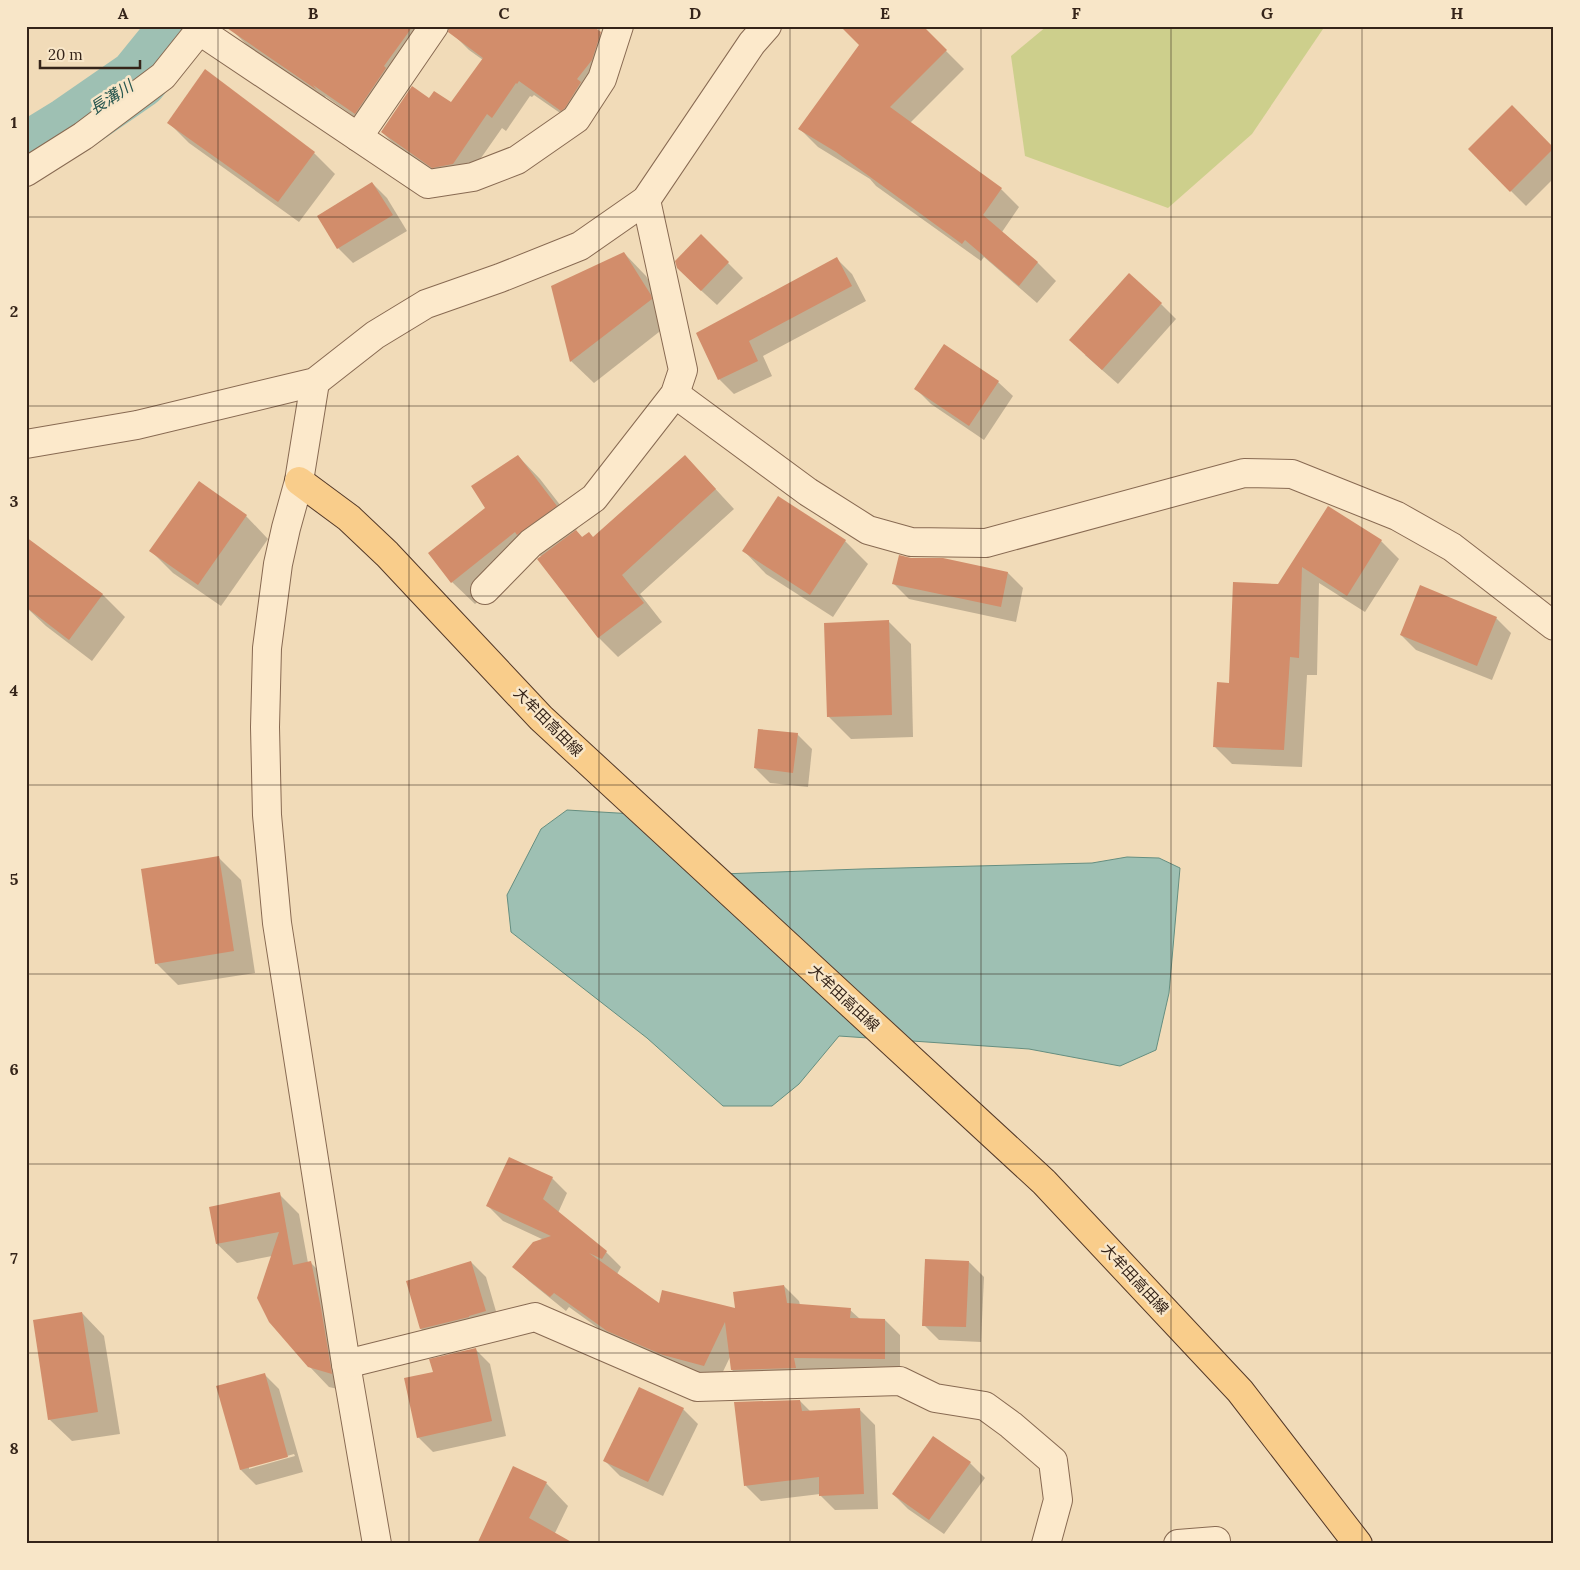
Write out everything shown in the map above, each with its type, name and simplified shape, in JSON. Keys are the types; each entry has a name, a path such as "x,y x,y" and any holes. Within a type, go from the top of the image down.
{"main road":[{"name":"大牟田高田線","path":"299,481 356,524 387,554 541,718 1044,1182 1240,1391 1358,1544"}],"street":[{"path":"358,137 434,26"},
{"path":"26,172 83,136 163,76 202,28 428,184 472,177 517,160 576,120 602,79 619,26"},
{"path":"26,444 137,425 315,382 375,335 426,304 500,278 580,246 646,200 752,43 767,26"},
{"path":"485,590 531,543 594,498 675,394 683,370 646,200"},
{"path":"315,382 299,481 278,564 267,648 265,727 266,815 277,923 346,1364 377,1544"},
{"path":"675,394 808,492 868,530 911,542 986,542 1244,473 1292,474 1397,516 1452,547 1554,626"},
{"path":"346,1364 535,1317 696,1386 900,1381 935,1398 985,1406 1012,1425 1053,1461 1058,1500 1046,1544"},
{"path":"1178,1544 1216,1541"}],"green space":[{"path":"1047,26 1325,26 1252,134 1168,208 1025,156 1011,56"}],"shaded area":[{"path":"567,810 634,814 721,874 1092,863 1127,857 1159,858 1180,868 1169,993 1156,1050 1120,1066 1029,1049 839,1036 799,1084 772,1106 723,1106 647,1038 511,932 507,895 541,829"}],"building":[{"path":"224,26 413,26 384,66 386,68 355,114"},
{"path":"449,26 593,26 601,32 592,60 577,79 581,82 565,108 561,111 519,81 492,118 487,114 453,164 432,168 381,132 412,86 429,98 434,91 451,102 483,58 448,32"},
{"path":"840,26 923,26 947,50 890,107 1002,188 983,215 1038,262 1019,286 965,240 962,244 836,152 798,129 859,45"},
{"path":"205,69 315,152 278,202 167,123"},
{"path":"1512,105 1554,148 1510,192 1468,149"},
{"path":"372,182 393,215 337,249 317,216"},
{"path":"701,234 729,262 701,291 677,268 675,261"},
{"path":"624,252 652,299 570,362 551,286"},
{"path":"837,257 852,286 749,341 758,361 718,380 696,333"},
{"path":"1129,273 1162,303 1102,370 1069,340"},
{"path":"944,344 999,381 969,426 914,389"},
{"path":"518,455 557,506 517,535 515,532 451,583 428,553 485,508 471,486"},
{"path":"685,455 716,489 622,575 644,603 598,638 537,559 576,530 582,537 589,532 593,537"},
{"path":"199,481 247,515 198,585 149,551"},
{"path":"778,496 846,540 810,595 742,551"},
{"path":"1328,506 1382,540 1347,596 1302,567 1299,658 1290,657 1284,750 1213,747 1217,682 1229,683 1233,582 1278,584"},
{"path":"26,537 103,594 69,640 26,607"},
{"path":"899,555 911,558 943,558 1008,572 1001,607 892,584"},
{"path":"1420,585 1497,617 1477,666 1400,635"},
{"path":"889,620 892,715 827,717 824,623"},
{"path":"758,729 798,733 793,773 754,768"},
{"path":"219,856 234,951 155,964 141,869"},
{"path":"509,1157 553,1177 543,1199 607,1251 602,1259 589,1253 659,1303 662,1290 735,1308 733,1292 784,1285 787,1303 851,1308 850,1318 885,1319 885,1359 794,1358 796,1368 731,1370 725,1322 704,1366 663,1355 607,1331 554,1293 550,1297 512,1267 533,1242 551,1236 486,1206"},
{"path":"280,1192 293,1265 311,1261 332,1374 308,1367 269,1322 257,1298 279,1232 216,1244 209,1207"},
{"path":"925,1259 969,1261 966,1327 922,1326"},
{"path":"471,1261 486,1311 420,1329 406,1281"},
{"path":"82,1312 98,1412 48,1420 33,1320"},
{"path":"476,1348 492,1421 417,1438 404,1378 433,1372 429,1359"},
{"path":"265,1373 288,1457 240,1470 216,1386"},
{"path":"639,1387 684,1408 648,1482 603,1461"},
{"path":"800,1400 802,1411 860,1408 864,1494 819,1496 819,1477 744,1486 734,1402"},
{"path":"933,1436 971,1462 929,1520 892,1494"},
{"path":"513,1466 547,1482 529,1518 575,1544 477,1544"}],"waterway":[{"name":"長溝川","path":"26,153 70,126 138,79 181,26"}]}
